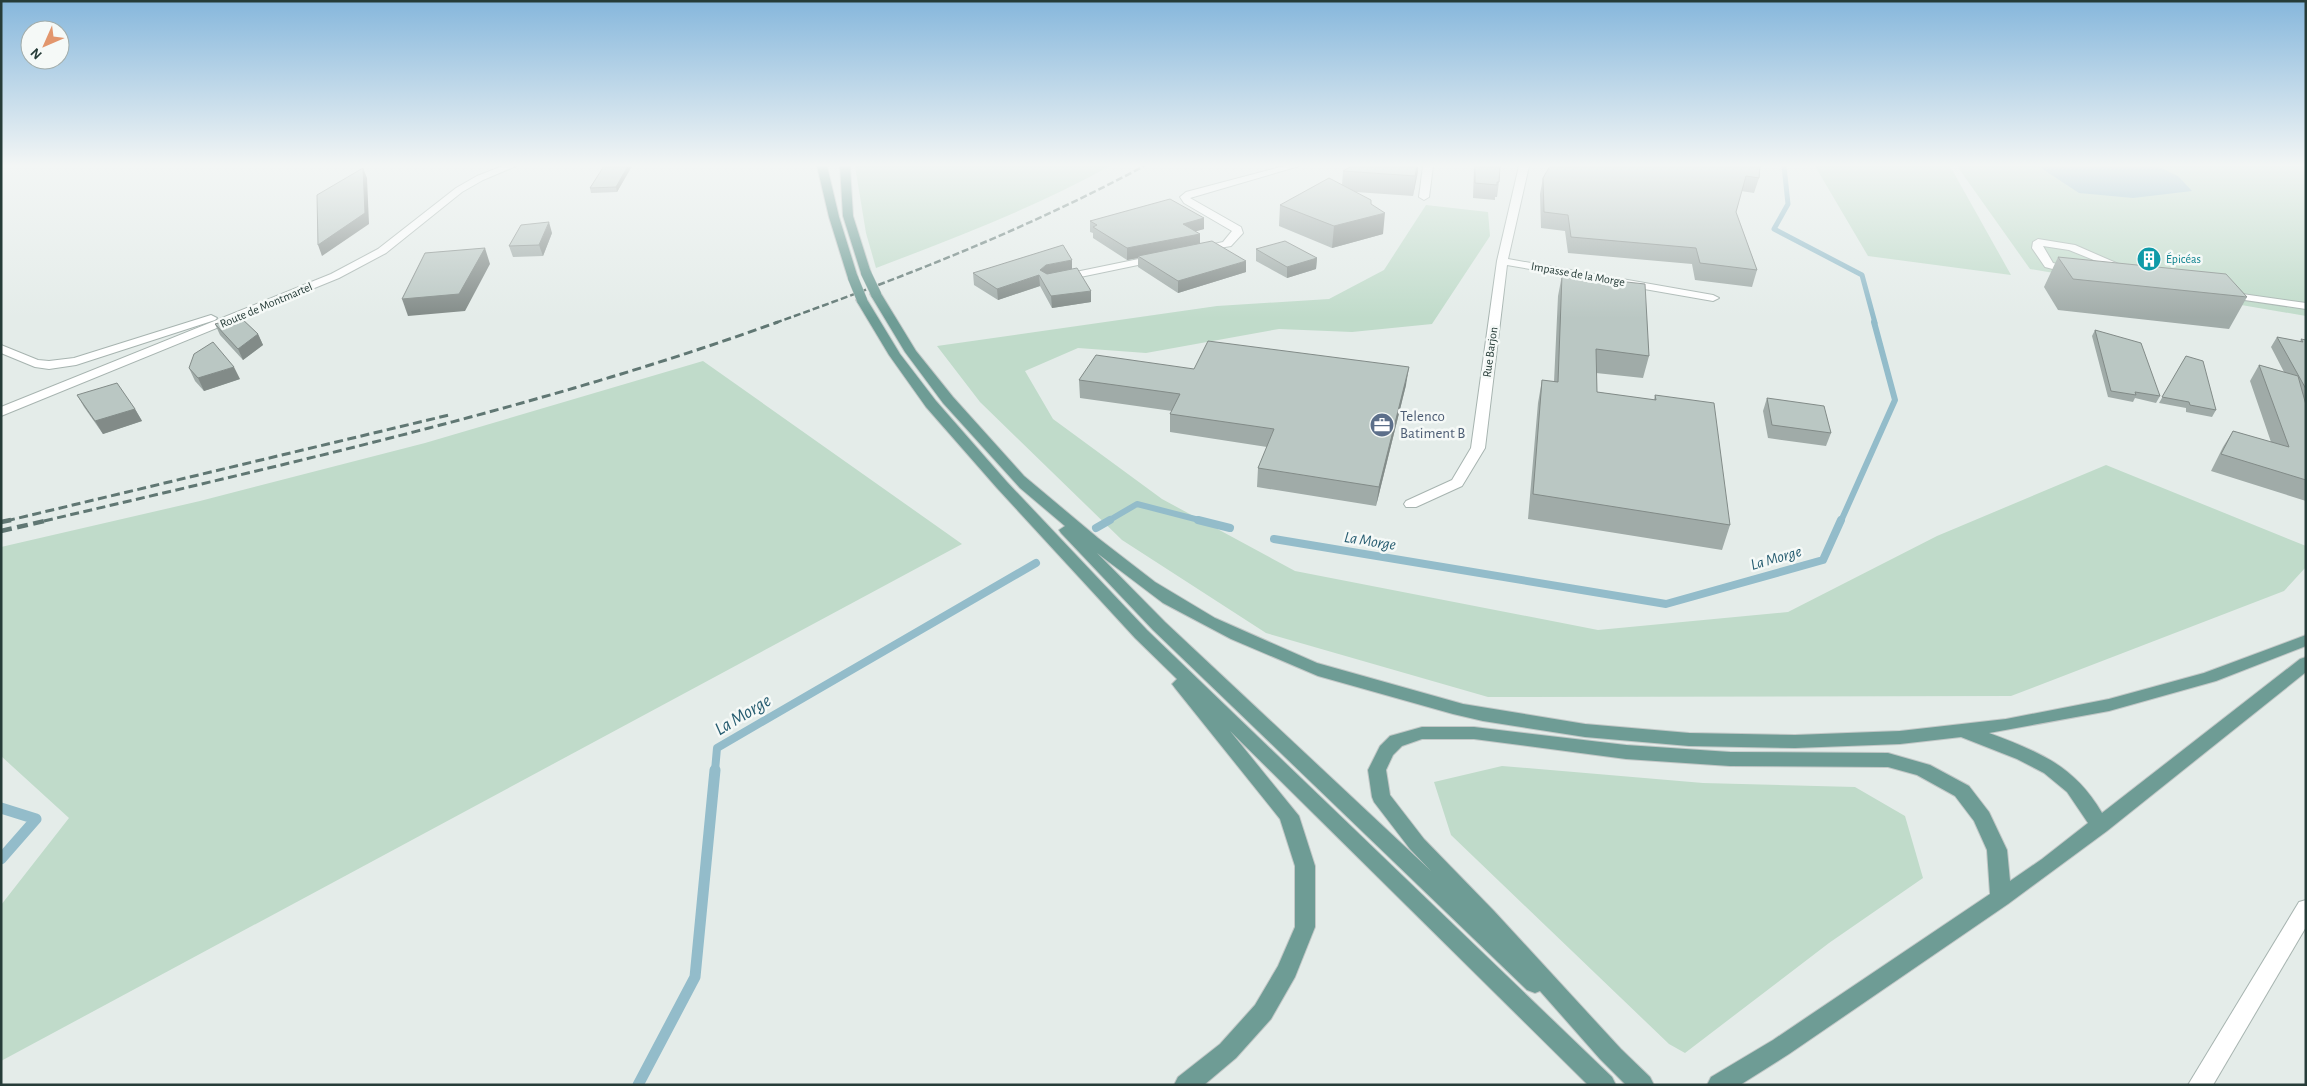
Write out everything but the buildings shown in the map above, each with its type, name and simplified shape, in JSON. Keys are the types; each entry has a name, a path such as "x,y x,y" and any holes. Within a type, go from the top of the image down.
{"main road":[{"path":"848,217 866,273 876,294 911,352 948,400 1096,562 1159,626 1642,1085"},
{"path":"834,218 862,300 895,354 931,404 1002,485 1140,634 1599,1080"},
{"path":"1020,478 1109,556 1170,600 1242,638 1328,674 1480,714 1612,734 1748,741 1886,738 2032,722 2117,704 2258,661 2306,640"},
{"path":"1140,634 1288,816 1305,866 1306,927 1287,970 1263,1012 1228,1051 1186,1085"},
{"path":"1719,1085 1781,1047 2049,865 2306,663"},
{"path":"1961,730 2005,746 2041,763 2074,787 2100,826"},
{"path":"1614,1058 1487,917 1417,844 1381,797 1377,770 1386,751 1396,741 1422,733 1474,733 1626,752 1692,757 1888,760 1923,770 1962,791 1982,817 1997,850 2001,898"}],"street":[{"name":"Route de Montmartel","path":"1,412 280,300 361,263 382,251 426,217"},
{"path":"1189,252 1227,244 1238,233 1236,229 1214,217"},
{"name":"Rue Barjon","path":"1411,504 1457,483 1478,448 1502,260 1512,217"},
{"path":"2080,272 2049,265 2037,248 2038,242 2071,247 2140,275"},
{"path":"1047,281 1170,256"},
{"name":"Impasse de la Morge","path":"1502,260 1713,298"},
{"path":"2212,293 2306,306"},
{"path":"1,349 35,363 49,365 76,361 234,311 280,300"},
{"path":"2200,1085 2306,908"}],"green space":[{"path":"863,217 1004,217 876,268"},
{"path":"1418,217 1488,217 1490,236 1432,324 1352,332 1279,329 1146,353 1078,348 1025,371 1053,419 1162,499 1295,571 1598,630 1788,612 1937,536 2106,465 2306,546 2306,567 2284,591 2011,696 1488,697 1266,633 1122,540 980,402 937,346 1217,306 1329,299 1384,270"},
{"path":"1845,217 1978,217 2011,275 1868,256"},
{"path":"1993,217 2306,217 2306,316 2030,269"},
{"path":"703,361 962,544 1,1061 1,905 69,818 1,756 1,547 200,501 425,443"},
{"path":"1502,766 1703,783 1855,787 1905,816 1923,878 1829,943 1685,1053 1669,1044 1451,835 1434,782"}],"waterway":[{"name":"La Morge","path":"1781,217 1774,229 1862,275 1875,323"},
{"name":"La Morge","path":"1841,521 1895,400 1874,322"},
{"name":"La Morge","path":"1108,521 1137,504 1203,521"},
{"name":"La Morge","path":"1096,528 1110,520"},
{"name":"La Morge","path":"1198,520 1230,528"},
{"name":"La Morge","path":"1274,539 1666,604 1823,560 1841,520"},
{"name":"La Morge","path":"715,771 717,748 1036,563"},
{"name":"La Morge","path":"638,1085 695,977 715,770"},
{"name":"La Morge","path":"1,808 36,819 1,859"}],"railway":[{"path":"775,323 962,252 1042,217"},
{"path":"44,521 414,432 597,381 688,353 778,322"},
{"path":"6,521 449,415"},
{"path":"6,521 11,520"},
{"path":"1,531 49,520"},
{"path":"1,522 6,521"}],"place":[{"name":"Épicéas","path":"2149,259"},
{"name":"Telenco Batiment B","path":"1382,425"}]}
